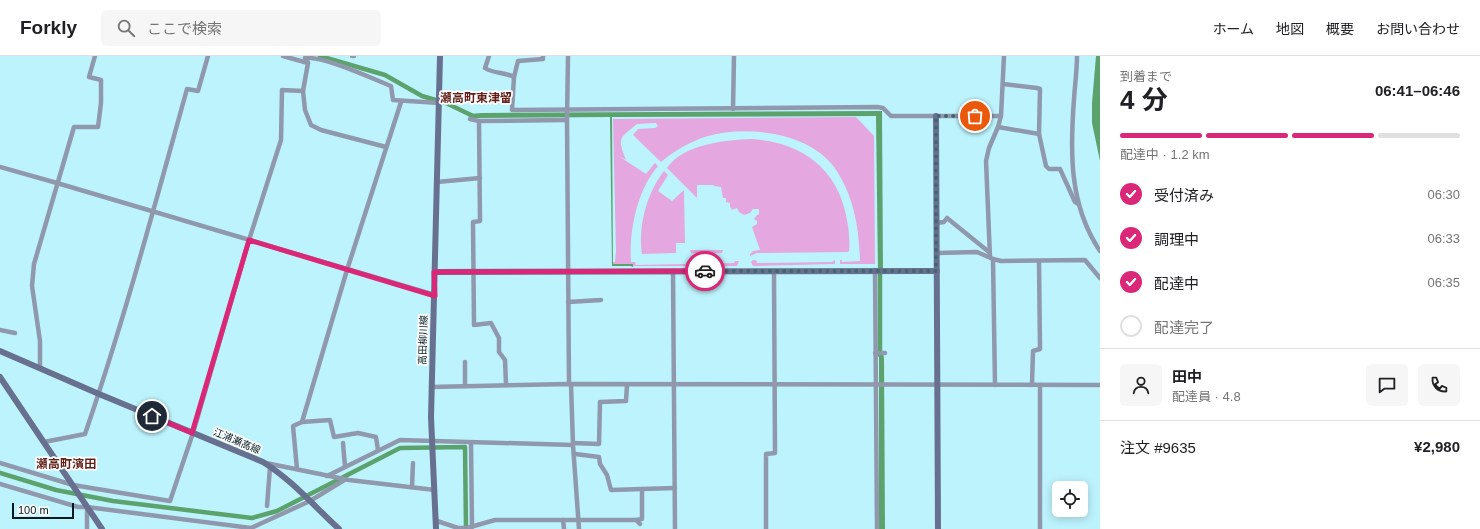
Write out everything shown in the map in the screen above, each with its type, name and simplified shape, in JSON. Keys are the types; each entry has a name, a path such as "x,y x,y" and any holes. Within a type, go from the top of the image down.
{"street":[{"path":"40,368 40,341 32,286 34,264 74,127 98,127 102,80 89,77 95,56"},
{"path":"44,442 85,434 99,394 153,211 187,88 198,91 208,56"},
{"path":"283,56 308,63"},
{"name":"高田柳川線","path":"436,529 437,521 431,489 431,387 435,296 434,272 440,56"},
{"path":"489,56 485,68 491,72 508,74 514,77"},
{"path":"543,56 543,59 518,61 514,77 512,110 877,107 882,108 891,116 1001,116"},
{"path":"568,56 568,302 570,384 579,529"},
{"path":"733,109 734,56"},
{"path":"994,385 991,256 986,161 989,148 1001,116 1004,56"},
{"path":"1077,56 1073,117 1075,185 1078,205 1085,224 1100,251"},
{"path":"386,147 321,130 311,125 305,110 303,91 308,63 305,58 312,57 334,64 391,86 393,100 401,102 439,103"},
{"path":"1003,84 1038,88 1040,90 1040,134 1046,166 1049,169 1060,169 1075,202 1078,205"},
{"path":"0,463 74,487 170,501 281,140 282,90 303,91"},
{"path":"302,422 347,270 401,102"},
{"path":"936,116 938,529"},
{"path":"470,119 567,120"},
{"path":"479,120 480,221 473,222 474,325 491,323 499,338 499,352 505,360 506,386"},
{"path":"998,127 1040,134"},
{"path":"0,167 153,211 435,296"},
{"path":"437,182 480,178"},
{"path":"936,223 944,222 948,218 991,256"},
{"path":"936,253 977,252 1001,261 1085,260 1100,278"},
{"path":"1032,385 1033,351 1040,350 1039,261"},
{"path":"876,270 880,353 876,385 877,529"},
{"path":"672,271 675,529"},
{"path":"766,529 766,454 776,453 774,271"},
{"path":"434,272 936,271"},
{"path":"568,302 601,300"},
{"path":"0,330 15,333"},
{"name":"江浦瀬高線","path":"0,351 263,462 299,489 338,529"},
{"path":"465,362 465,386"},
{"path":"0,377 102,529"},
{"path":"431,387 570,384 1100,385"},
{"path":"329,476 400,440 471,443 599,444 600,402 626,401 627,385"},
{"path":"1040,385 1040,529"},
{"path":"297,470 293,426 302,422 330,420 334,437 358,433 376,437 378,450"},
{"path":"343,443 345,467"},
{"path":"471,443 473,527"},
{"path":"575,454 599,457 600,464 606,475 611,490 675,488"},
{"path":"263,462 348,480 431,489"},
{"path":"412,487 413,463"},
{"path":"268,506 270,467"},
{"path":"0,484 78,507 86,505 242,528 251,528 348,480"},
{"path":"437,521 455,528 473,527 495,520 636,520 642,519 642,489"},
{"path":"86,505 88,529"},
{"path":"563,520 564,529"},
{"path":"636,520 640,524"}],"shaded area":[{"path":"1096,56 1100,56 1100,161 1092,123"},
{"path":"882,111 883,274 878,274 876,116 612,117 613,264 633,264 633,267 612,266 610,117 475,118 468,116 470,114 481,113"},
{"path":"856,117 874,136 875,264 840,264 840,260 842,260 842,262 860,261 857,224 851,200 841,178 834,167 823,155 809,146 776,134 740,131 702,138 677,150 661,162 633,135 638,129 655,128 658,126 656,123 637,124 621,139 621,147 626,160 617,155 646,174 655,163 658,166 645,187 636,211 631,237 631,262 635,262 636,265 686,264 687,261 689,261 689,266 633,266 633,264 613,264 613,262 615,262 616,251 613,119"},
{"path":"752,139 789,147 804,154 818,164 829,176 838,190 844,207 849,235 848,252 757,253 750,256 753,251 760,250 752,227 757,224 757,221 754,219 759,214 759,209 753,209 750,213 744,215 739,212 737,208 732,210 731,207 730,208 730,203 726,202 726,198 723,198 721,187 714,185 697,185 697,198 667,168 683,153 694,149 718,142"},
{"path":"664,171 668,175 658,191 672,201 684,190 685,243 676,243 676,253 642,254 641,232 645,210 653,189"},
{"path":"690,250 723,250 722,253 691,253"},
{"path":"756,260 757,263 832,262 835,260 835,264 753,266 751,262"},
{"path":"695,261 698,261 698,264 734,263 735,261 739,261 737,266 695,266"},
{"path":"879,351 883,351 884,359 885,529 879,529"}],"waterway":[{"path":"320,56 385,75 422,96 446,103 473,116"},
{"path":"880,269 880,355"},
{"path":"0,473 56,490 113,501 252,518 277,511 400,448 465,447 466,529"}],"way so far":[{"path":"705,271 936,271 936,116 975,116"}],"district":[{"name":"瀬高町東津留","path":"476,98"},
{"name":"瀬高町濱田","path":"66,464"}],"route":[{"path":"152,416 192,433 249,240 435,296 434,272 705,271"}]}
